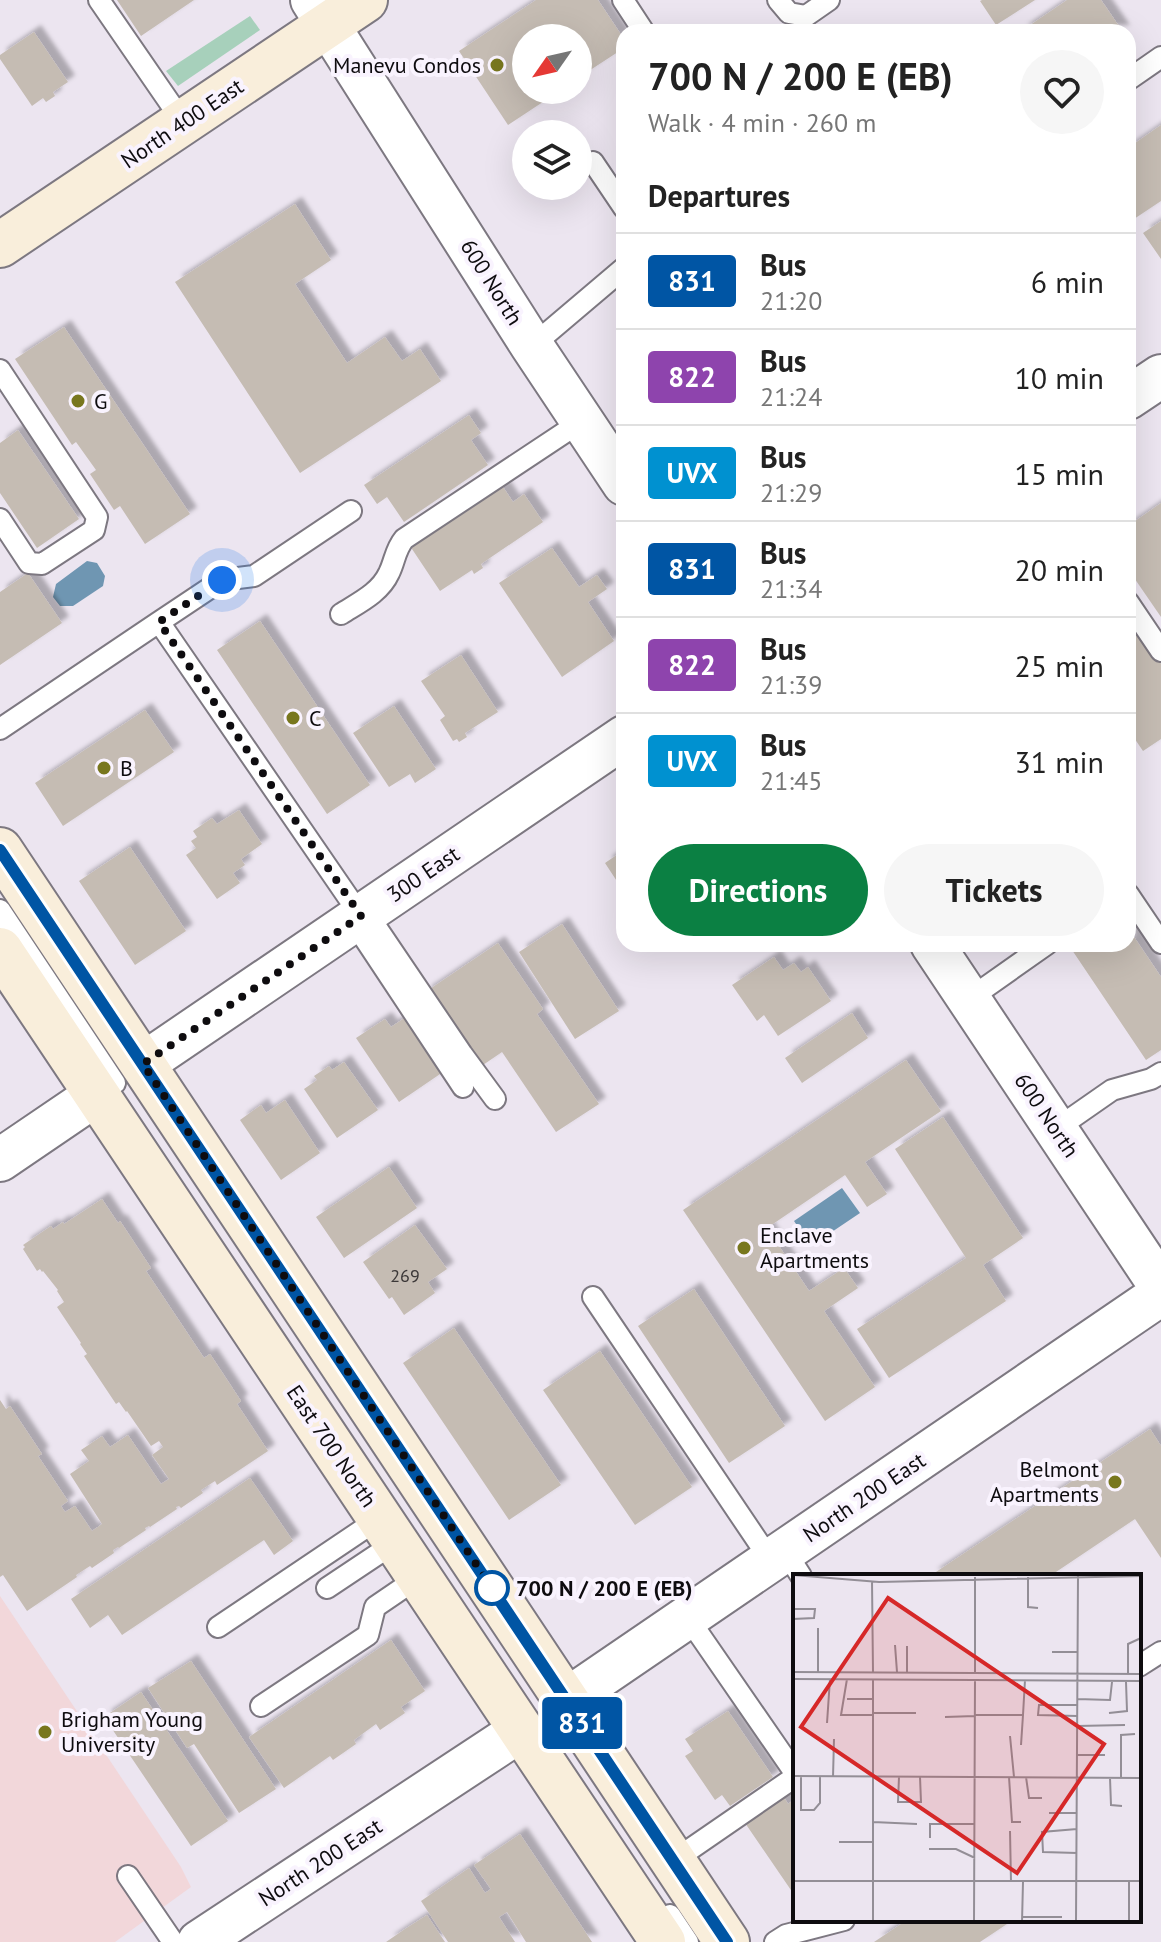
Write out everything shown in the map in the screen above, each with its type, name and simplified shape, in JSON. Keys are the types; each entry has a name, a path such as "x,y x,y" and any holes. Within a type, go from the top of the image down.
{"main road":[{"name":"North 400 East","path":"1,243 183,122 321,12 365,0"},
{"name":"East 700 North","path":"0,850 121,1084 398,1546 521,1730 663,1923"},
{"name":"East 700 North","path":"0,950 121,1084 566,1700 727,1942"}],"street":[{"name":"600 North","path":"321,12 532,346 608,448"},
{"path":"1136,393 1161,376"},
{"name":"300 East","path":"0,1160 121,1084 616,742"},
{"name":"600 North","path":"937,952 1161,1287"},
{"name":"North 200 East","path":"566,1700 688,1618 786,1563 1161,1294"},
{"name":"North 200 East","path":"199,1942 521,1730"}],"lane":[{"path":"99,0 183,122"},
{"path":"623,0 639,24"},
{"path":"778,0 789,13 806,16 829,0"},
{"path":"1136,74 1161,57"},
{"path":"593,162 616,196"},
{"path":"532,346 616,275"},
{"path":"0,370 97,517 94,530 42,564 29,563 0,519"},
{"path":"341,614 374,592 384,581 397,547 404,539 608,448"},
{"path":"0,729 222,580 254,576 351,511"},
{"path":"1136,614 1161,651"},
{"path":"159,622 360,917 495,1099"},
{"path":"0,879 711,1942"},
{"path":"1136,906 1161,943"},
{"path":"0,910 121,1084"},
{"path":"360,917 463,1087"},
{"path":"969,999 1036,952"},
{"path":"1056,1129 1112,1090 1161,1073"},
{"path":"593,1297 786,1563"},
{"path":"327,1588 398,1546"},
{"path":"218,1627 398,1546"},
{"path":"261,1706 368,1635 398,1546"},
{"path":"688,1618 793,1772"},
{"path":"1141,1665 1161,1652"},
{"path":"673,1861 793,1776"},
{"path":"128,1876 173,1942"},
{"path":"775,1942 786,1935 836,1922"},
{"path":"663,1923 688,1942"}],"shaded area":[{"name":"Brigham Young University","path":"0,1596 181,1867 191,1887 115,1942 0,1942"}],"green space":[{"path":"250,16 260,30 178,86 166,71"}],"water":[{"path":"87,561 97,563 105,576 103,586 73,606 60,606 53,597 56,584"},
{"path":"842,1188 860,1213 811,1246 794,1221"}],"building":[{"path":"117,0 194,0 141,36"},
{"name":"Manevu Condos","path":"536,0 598,0 616,27 616,53 592,69 592,24 512,24 512,104 540,104 508,125 459,51"},
{"path":"982,0 1035,0 998,24"},
{"path":"1067,0 1101,0 1118,24 1032,24"},
{"path":"34,32 68,82 53,92 55,96 46,102 43,98 32,106 0,55"},
{"path":"1161,125 1161,201 1136,218 1136,142"},
{"path":"295,204 331,260 295,284 347,363 385,337 402,361 420,349 441,381 300,473 175,282"},
{"path":"1161,221 1161,259 1143,233"},
{"name":"G","path":"64,327 190,514 145,544 120,506 114,510 90,474 96,470 76,442 72,445 15,359"},
{"path":"469,415 481,433 471,440 488,465 404,522 387,497 377,504 364,485"},
{"path":"18,430 79,519 37,548 0,493 0,443"},
{"path":"494,487 497,491 503,487 513,502 524,494 543,522 481,564 483,568 474,574 472,570 440,591 408,543 453,512 457,518 479,503 477,499"},
{"path":"1161,503 1161,617 1136,581 1136,520"},
{"path":"552,548 579,587 597,575 607,589 588,602 614,641 562,677 499,583"},
{"path":"28,573 62,623 0,665 0,592"},
{"name":"C","path":"260,621 370,785 327,814 217,650"},
{"path":"1136,627 1161,664 1161,739 1143,751 1136,741"},
{"path":"461,655 498,712 465,733 467,737 459,742 457,739 453,741 440,720 445,716 421,681"},
{"path":"394,706 436,769 415,783 410,774 389,787 353,733"},
{"name":"B","path":"145,710 174,752 63,826 35,783"},
{"path":"239,810 262,844 241,859 245,865 233,873 240,883 217,899 186,855 196,848 191,841 197,837 193,831 212,818 217,824"},
{"path":"130,847 186,931 135,965 79,881"},
{"path":"616,855 616,880 605,863"},
{"path":"562,924 619,1011 575,1039 519,952"},
{"path":"1136,940 1161,977 1161,1050 1146,1060 1073,952 1136,952"},
{"path":"498,943 543,1009 537,1014 599,1104 556,1132 502,1052 483,1065 477,1055 469,1060 424,993"},
{"path":"774,957 783,970 794,963 801,972 808,967 831,1001 778,1036 764,1015 757,1021 732,985"},
{"path":"852,1013 868,1038 802,1083 785,1058"},
{"path":"406,1017 443,1072 399,1102 356,1038 385,1019 391,1027"},
{"name":"Enclave Apartments","path":"906,1060 941,1111 865,1162 887,1194 867,1207 845,1175 767,1228 809,1291 844,1268 858,1288 824,1311 875,1387 825,1421 683,1210"},
{"path":"344,1062 378,1110 337,1138 304,1089 317,1080 314,1076 329,1066 332,1070"},
{"path":"285,1100 320,1153 281,1180 240,1120 261,1105 266,1113"},
{"name":"Enclave Apartments","path":"943,1117 1023,1238 983,1265 1006,1301 889,1378 857,1329 966,1258 895,1149"},
{"path":"389,1167 417,1208 344,1258 316,1217"},
{"path":"102,1199 151,1268 146,1271 204,1358 210,1354 241,1401 237,1404 268,1451 217,1485 215,1481 201,1490 203,1493 181,1508 176,1507 27,1611 3,1575 0,1577 0,1400 6,1409 10,1406 42,1454 38,1456 68,1501 61,1506 65,1512 75,1506 92,1531 102,1524 70,1474 89,1461 81,1450 102,1436 110,1447 128,1435 161,1484 169,1479 152,1455 163,1447 159,1441 151,1446 127,1411 119,1402 116,1404 57,1307 64,1302 58,1290 43,1271 37,1271 23,1249 23,1245 51,1226 53,1229 64,1224"},
{"path":"415,1225 447,1269 428,1282 435,1293 404,1315 363,1262"},
{"path":"694,1289 785,1426 729,1463 638,1326"},
{"path":"454,1328 561,1485 509,1520 403,1363"},
{"path":"600,1351 692,1487 635,1525 543,1390"},
{"name":"Belmont Apartments","path":"1150,1429 1161,1446 1161,1558 1135,1519 1053,1574 933,1574"},
{"path":"250,1478 293,1541 274,1555 264,1540 122,1635 108,1615 90,1628 71,1599"},
{"path":"391,1640 425,1691 401,1707 405,1713 380,1730 376,1724 354,1740 356,1744 333,1760 330,1756 284,1788 249,1737"},
{"path":"191,1661 276,1789 239,1813 194,1744 187,1748 148,1688"},
{"path":"141,1692 228,1821 191,1846 104,1717"},
{"path":"728,1711 773,1777 730,1806 722,1795 715,1800 685,1756 693,1751 685,1739"},
{"path":"782,1794 788,1804 793,1800 793,1893 743,1820"},
{"path":"520,1834 592,1942 526,1942 507,1912 499,1917 515,1942 448,1942 421,1901 469,1868 485,1893 491,1889 474,1865"},
{"path":"427,1915 445,1942 386,1942 405,1929"},
{"path":"904,1922 1010,1922 980,1942 874,1942"}],"bus line":[{"name":"831","path":"0,850 727,1942"}],"place":[{"name":"Manevu Condos","path":"497,65"},
{"name":"G","path":"78,401"},
{"name":"C","path":"293,718"},
{"name":"B","path":"104,768"},
{"name":"Enclave Apartments","path":"744,1248"},
{"name":"Belmont Apartments","path":"1115,1482"},
{"name":"700 N / 200 E (EB)","path":"492,1588"},
{"name":"Brigham Young University","path":"45,1732"}],"route":[{"path":"222,580 159,622 361,916 143,1064 492,1588"}]}
